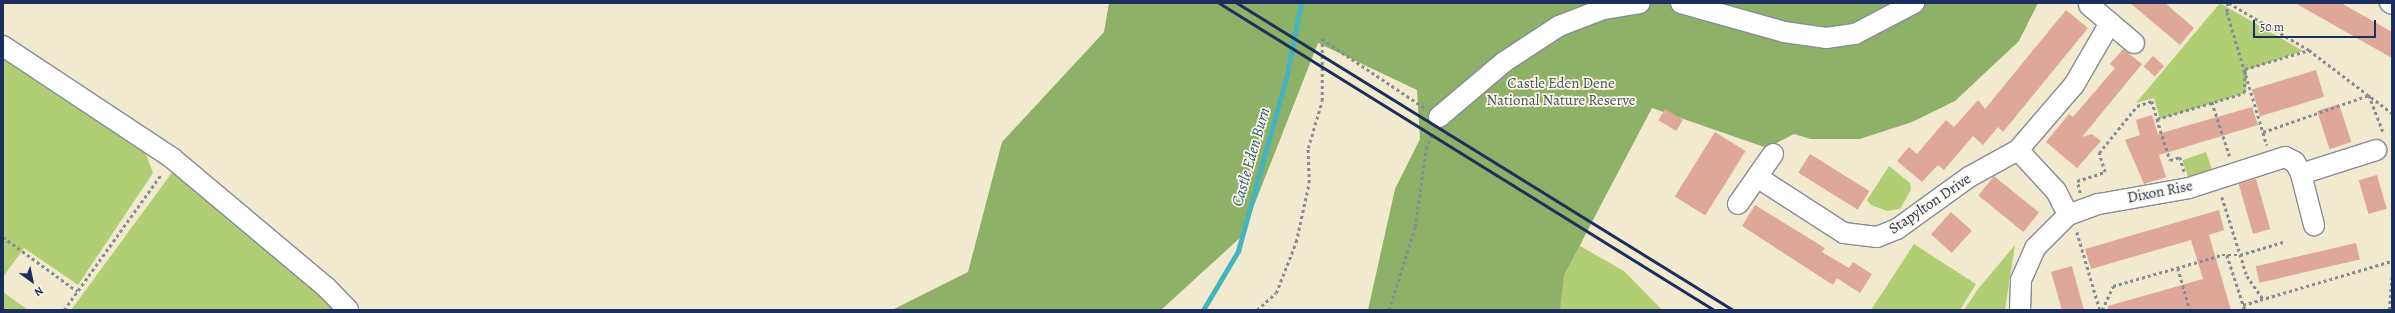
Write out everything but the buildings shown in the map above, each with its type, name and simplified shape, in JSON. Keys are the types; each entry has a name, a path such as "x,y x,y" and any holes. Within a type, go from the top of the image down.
{"street":[{"path":"1439,117 1504,62 1558,26 1604,9 1640,3"},
{"path":"1681,3 1784,32 1826,38 1856,34 1914,3"},
{"path":"2088,5 2134,43"},
{"name":"Stapylton Drive","path":"1757,176 1844,233 1877,237 1897,229 1969,177 2018,150 2074,85 2110,23"},
{"path":"3,46 172,158 326,287 348,310"},
{"path":"2301,174 2381,145"},
{"path":"2018,150 2075,212 2034,248 2021,280 2020,310"},
{"path":"1738,204 1773,154"},
{"name":"Dixon Rise","path":"2075,212 2189,188 2271,159 2290,158 2301,174 2314,225"}],"path":[{"path":"2271,159 2227,12 2228,3 2309,50 2392,113"},
{"path":"1256,310 1276,293 1296,242 1309,183 1308,148 1322,101 1322,39 1439,117 1426,149 1415,227 1389,310"},
{"path":"2245,69 2309,50"},
{"path":"2244,93 2245,69"},
{"path":"2157,119 2251,91"},
{"path":"2263,132 2368,95"},
{"path":"2368,95 2381,145"},
{"path":"2101,310 2075,212 2077,181 2105,172 2099,153 2137,106 2152,101 2170,160 2180,157 2189,188"},
{"path":"2212,102 2234,172"},
{"path":"64,310 172,158"},
{"path":"2216,178 2246,276 2263,299"},
{"path":"3,237 77,291"},
{"path":"2101,310 2113,286 2227,255 2240,255 2283,242"},
{"path":"2227,255 2245,310"},
{"path":"2243,305 2392,262"},
{"path":"2178,268 2190,310"},
{"path":"2389,310 2392,275"}],"green space":[{"name":"Castle Eden Dene National Nature Reserve","path":"1109,3 2038,3 2019,41 1955,101 1912,122 1860,139 1811,139 1794,134 1767,148 1652,108 1564,275 1560,310 1368,310 1395,189 1420,139 1417,90 1318,43 1242,236 1161,310 892,310 968,272 1002,142 1104,32"},
{"path":"2220,3 2303,51 2247,70 2246,93 2160,119 2154,98 2136,103"},
{"path":"3,59 145,152 153,173 78,285 24,248 3,277"},
{"path":"2206,152 2212,169 2188,177 2182,160"},
{"path":"179,163 347,310 71,310"},
{"path":"1889,166 1910,183 1911,190 1900,209 1887,211 1871,205 1867,200"},
{"path":"1585,235 1580,246 1624,271 1662,310 1385,310"},
{"path":"1914,244 1976,284 1960,310 1871,310"},
{"path":"2015,245 2005,310 1964,310 1978,289"},
{"path":"3,292 28,310 3,310"}],"waterway":[{"name":"Castle Eden Burn","path":"1203,310 1238,251 1287,74 1301,3"}],"railway":[{"path":"1219,3 1714,310"},
{"path":"1237,3 1733,310"}]}
